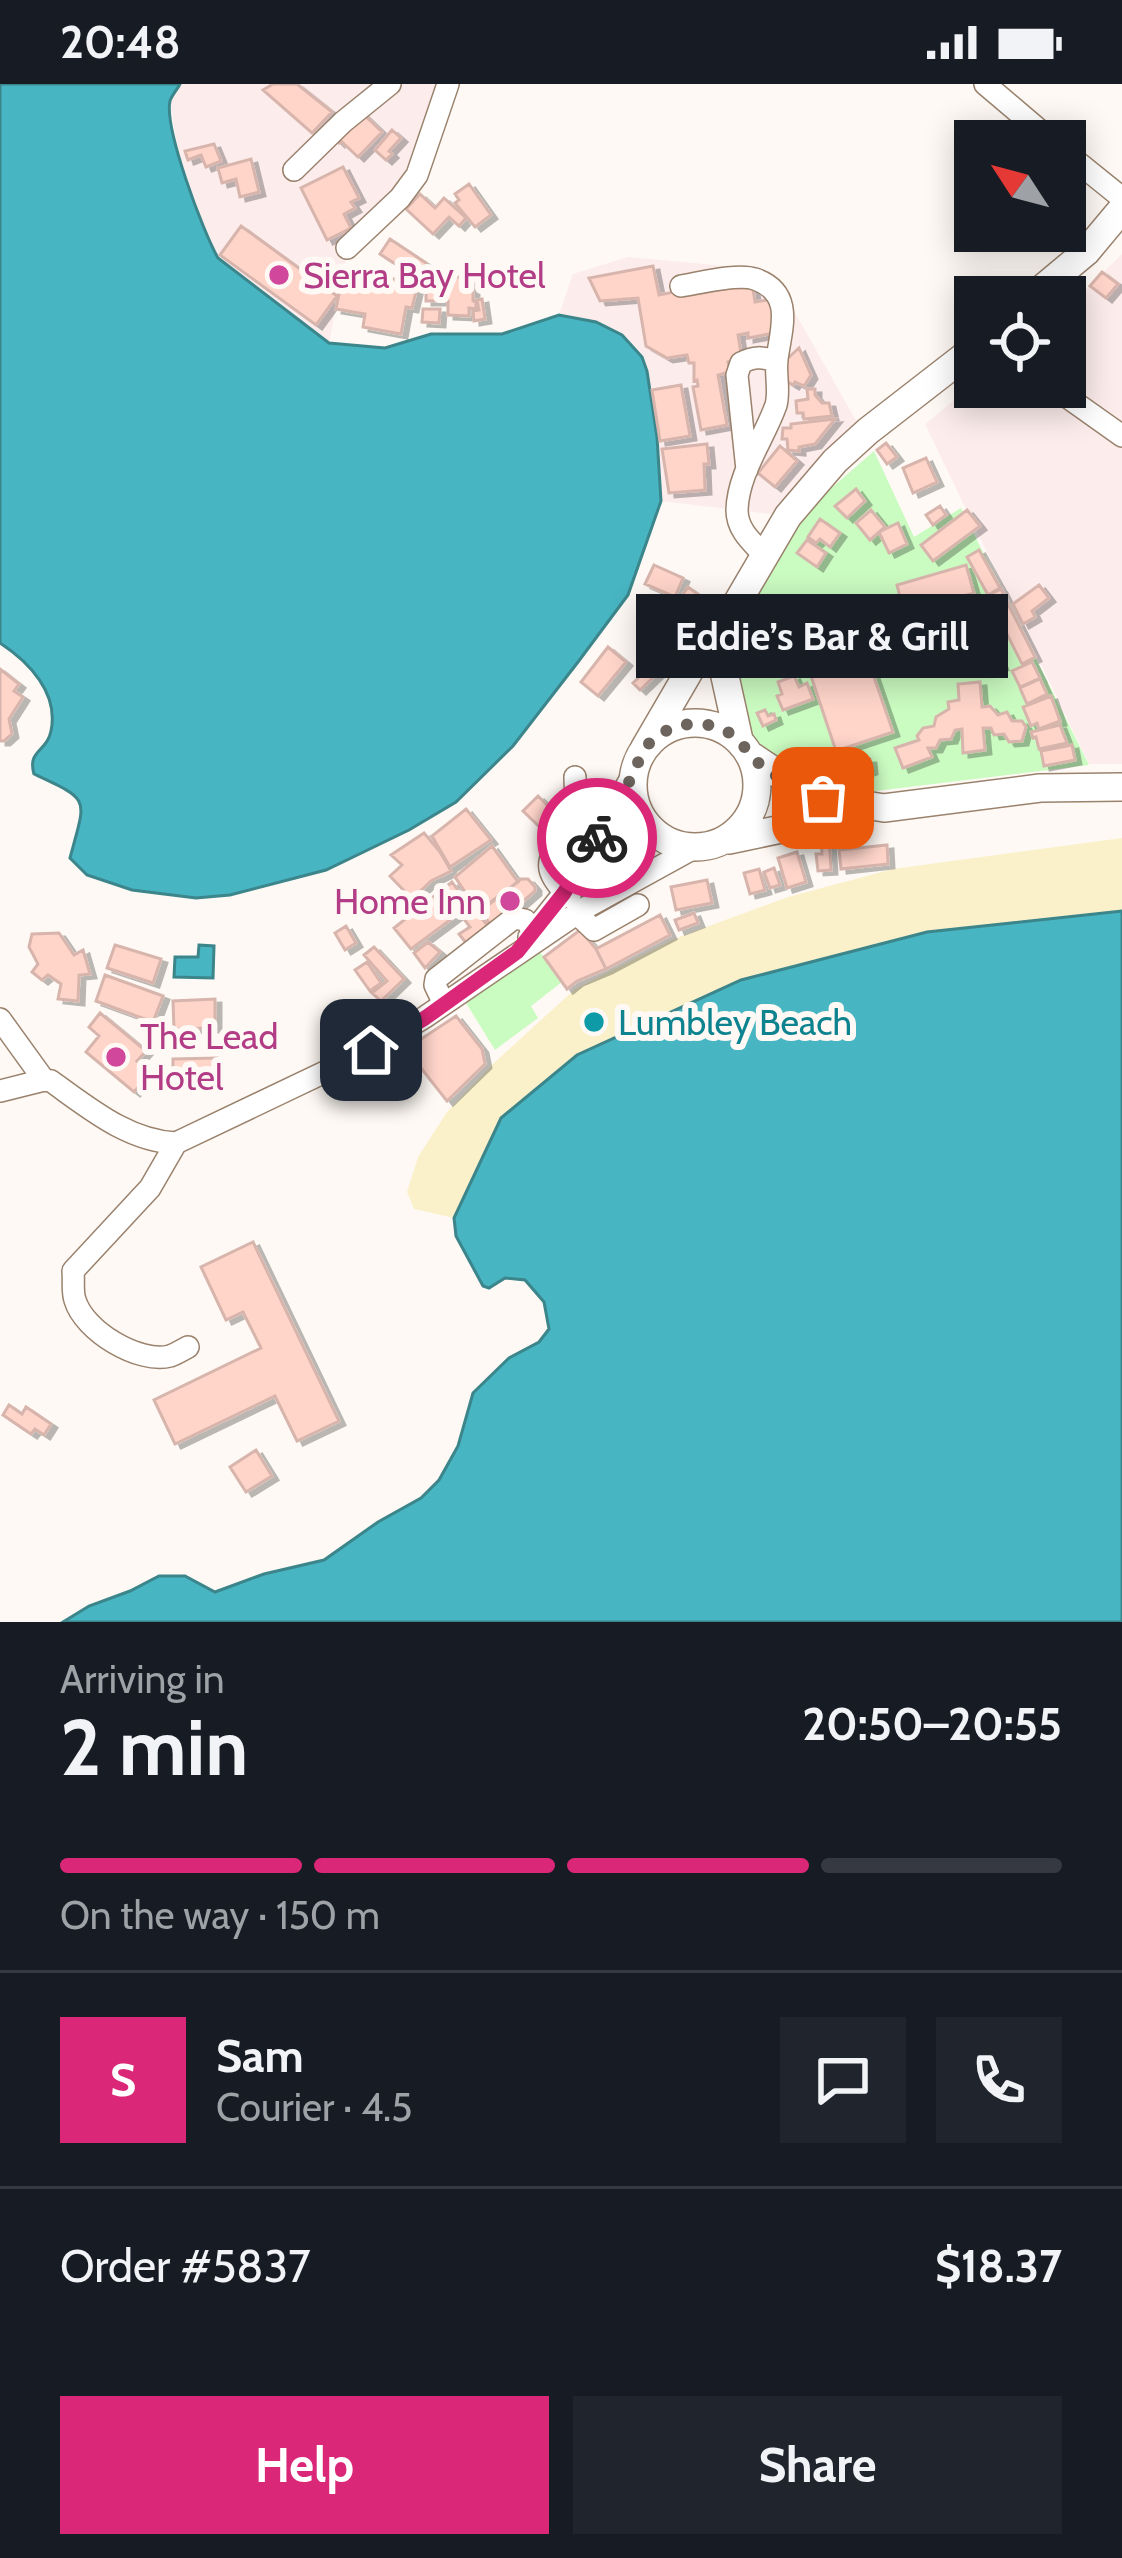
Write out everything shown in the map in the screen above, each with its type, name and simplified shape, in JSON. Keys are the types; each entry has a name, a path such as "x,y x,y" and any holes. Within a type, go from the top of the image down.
{"main road":[{"path":"1058,276 1086,253 1122,209"},
{"path":"954,364 835,461 788,516 639,759 633,793 640,814 653,832 672,844 694,848 884,808 1040,788 1122,788"},
{"path":"725,840 744,825 755,803 758,779 724,672 727,620"},
{"path":"639,759 658,736 673,727 708,724 724,730 804,791 884,808"}],"street":[{"path":"294,170 390,84"},
{"path":"347,248 400,199 417,175 448,84"},
{"path":"985,84 1027,120"},
{"path":"1086,169 1122,198"},
{"path":"681,286 752,278 776,296 784,315 777,361 778,401 747,471 737,508 740,526 764,556"},
{"path":"747,471 737,375 740,363 759,356 777,361"},
{"path":"1083,408 1122,436"},
{"path":"517,952 564,893 639,759"},
{"path":"575,777 574,817 550,854 551,872 594,930 638,905"},
{"path":"0,1091 51,1081 125,1130 176,1143 371,1050 580,911 694,848"},
{"path":"444,1004 436,979 514,918 525,920 534,931"},
{"path":"0,1019 44,1080"},
{"path":"176,1143 150,1188 74,1270 75,1301 117,1346 144,1355 170,1356 188,1347"}],"shaded area":[{"path":"180,84 448,84 426,153 356,239 344,265 329,343 218,258 202,227 177,147 170,102"},
{"path":"1122,254 1122,764 1089,764 925,424 954,400 954,408 1086,408 1086,289"},
{"path":"628,257 757,269 793,309 855,419 868,431 788,516 661,501 657,437 622,336 596,322 559,315 573,274"}],"green space":[{"path":"874,451 914,537 961,508 1089,765 810,799 745,743 727,666 742,602 790,524"},
{"path":"540,952 562,982 531,1006 538,1018 495,1050 466,1003"}],"sand":[{"name":"Lumbley Beach","path":"1122,838 1122,911 927,932 741,980 576,1055 501,1118 454,1218 414,1209 407,1192 418,1157 447,1112 575,989 674,939 788,897 893,869"}],"water":[{"path":"0,84 180,84 170,101 173,133 218,258 329,343 385,348 431,334 502,334 559,315 596,322 622,335 642,357 657,437 661,501 628,595 513,746 456,802 326,870 230,895 196,898 132,890 87,875 70,858 80,803 34,774 33,760 51,731 50,704 31,669 0,643"},
{"path":"1122,911 1122,1622 63,1622 159,1576 185,1576 215,1592 324,1560 421,1498 439,1480 458,1446 473,1393 549,1329 544,1302 525,1280 505,1278 489,1288 483,1286 456,1236 454,1218 501,1118 577,1055 741,980 927,932"},
{"path":"199,945 214,946 213,978 174,977 175,957 198,957"}],"building":[{"path":"273,84 297,84 332,112 312,133 263,90"},
{"path":"360,111 382,132 358,157 334,138"},
{"path":"392,130 401,138 386,160 375,150"},
{"path":"214,144 221,161 206,167 201,155 188,160 185,151"},
{"path":"251,159 259,192 240,197 236,179 222,183 218,168"},
{"path":"343,167 359,198 351,202 355,208 344,214 351,228 327,240 301,188"},
{"path":"469,184 491,215 475,227 455,203 459,200 455,194"},
{"path":"420,194 435,208 444,198 466,218 459,226 449,217 433,234 406,209"},
{"name":"Sierra Bay Hotel","path":"241,226 337,296 316,325 220,255"},
{"path":"390,239 426,263 417,278 380,254"},
{"path":"653,266 659,295 684,290 685,296 752,284 755,302 773,299 779,332 748,338 748,333 738,335 742,359 728,362 730,372 718,375 727,425 701,430 694,363 689,363 687,355 667,358 646,346 638,298 600,301 589,278"},
{"path":"344,269 417,287 412,308 406,307 401,334 363,327 365,314 336,309"},
{"path":"1102,272 1118,284 1106,298 1090,286"},
{"path":"443,277 473,277 476,309 469,308 469,316 448,315 448,301 426,301 426,286 443,286"},
{"path":"482,299 485,319 474,321 477,300"},
{"path":"423,309 440,309 439,323 422,322"},
{"path":"799,348 811,375 804,386 783,379 786,360"},
{"path":"681,385 690,436 660,441 652,390"},
{"path":"807,389 815,389 822,403 829,403 832,416 804,419 803,413 797,413 796,401 808,399"},
{"path":"835,419 815,444 799,447 799,451 788,450 787,439 782,439 783,428 791,424"},
{"path":"886,443 897,457 887,464 877,450"},
{"path":"707,444 705,490 669,493 662,449"},
{"path":"780,446 797,461 775,487 758,473"},
{"path":"926,458 937,482 913,493 903,468"},
{"path":"856,489 865,501 847,518 835,506"},
{"path":"940,506 946,515 933,525 926,515"},
{"path":"871,510 885,527 870,540 856,523"},
{"path":"967,510 980,526 933,561 921,545"},
{"path":"820,519 840,533 830,547 808,537"},
{"path":"898,523 907,544 889,553 879,532"},
{"path":"807,540 826,553 817,567 797,553"},
{"path":"979,550 1000,588 988,595 967,557"},
{"path":"654,565 683,578 675,597 645,584"},
{"path":"966,565 974,593 904,613 897,585"},
{"path":"1039,585 1049,598 1023,624 1013,604"},
{"path":"688,587 699,595 670,634 659,626"},
{"path":"1001,589 1008,603 998,609 991,594"},
{"path":"1009,606 1035,657 1022,664 996,612"},
{"path":"899,608 911,644 880,655 868,619"},
{"path":"693,609 706,619 685,646 672,636"},
{"path":"981,613 984,627 963,631 960,618"},
{"path":"830,624 840,644 783,667 773,647"},
{"path":"986,630 992,644 980,650 974,635"},
{"path":"927,641 934,652 909,665 903,654"},
{"path":"994,646 1002,666 991,671 983,651"},
{"path":"608,647 626,662 598,696 581,682"},
{"path":"866,654 893,732 836,751 810,673"},
{"path":"656,661 663,668 640,690 633,683"},
{"path":"1032,662 1040,678 1020,687 1012,671"},
{"path":"0,669 19,684 14,691 23,697 9,719 12,734 4,741 0,741"},
{"path":"794,676 799,687 807,683 813,699 783,710 778,682"},
{"path":"1040,679 1047,694 1027,704 1020,688"},
{"path":"980,682 982,707 1022,721 1026,727 1022,741 1009,742 1004,734 994,735 991,728 983,728 985,750 963,753 962,729 955,730 951,739 928,748 932,757 903,768 895,748 919,740 923,728 934,726 936,717 949,709 948,702 959,700 958,684"},
{"path":"1051,696 1060,721 1039,729 1037,723 1031,726 1023,707"},
{"path":"765,710 776,720 763,726 757,713"},
{"path":"1060,725 1067,743 1039,749 1031,732"},
{"path":"1072,745 1075,760 1044,766 1041,751"},
{"path":"870,759 871,770 865,772 819,773 811,763 824,760"},
{"path":"538,796 564,822 550,837 523,811"},
{"path":"466,809 491,840 450,867 432,836"},
{"path":"424,833 451,871 412,899 390,876 402,865 391,855"},
{"path":"829,838 831,870 818,871 821,839"},
{"path":"887,845 888,864 841,869 839,850"},
{"path":"492,846 518,882 478,911 455,877"},
{"path":"797,852 806,882 787,888 778,858"},
{"path":"774,868 780,885 770,888 764,872"},
{"path":"759,869 765,890 750,894 744,873"},
{"name":"Home Inn","path":"521,879 528,879 535,891 497,924 488,922 487,906"},
{"path":"707,880 712,903 676,910 671,887"},
{"path":"452,882 469,906 411,949 394,928"},
{"path":"475,910 488,926 467,944 459,934 470,927 464,919"},
{"path":"694,913 698,923 679,930 675,920"},
{"path":"660,915 670,935 606,969 596,949"},
{"path":"346,926 356,943 345,950 335,933"},
{"path":"580,930 606,969 567,989 544,957"},
{"path":"59,933 74,955 83,950 90,974 79,975 78,1001 58,999 61,984 32,972 38,964 29,947 32,934"},
{"path":"428,942 440,952 425,968 414,953"},
{"path":"115,945 161,959 153,983 107,968"},
{"path":"374,947 404,979 381,1001 372,993 387,981 364,955"},
{"path":"367,962 381,983 370,991 355,970"},
{"path":"105,975 163,996 153,1022 96,1001"},
{"path":"215,999 215,1028 174,1029 173,1001"},
{"name":"The Lead Hotel","path":"100,1013 146,1051 137,1061 151,1072 134,1092 86,1052 99,1036 89,1027"},
{"path":"456,1016 482,1049 485,1064 447,1101 406,1049"},
{"path":"217,1058 218,1086 173,1086 173,1059"},
{"path":"253,1242 339,1421 297,1441 275,1396 175,1444 154,1400 261,1348 243,1312 226,1320 201,1267"},
{"path":"9,1405 22,1414 26,1407 51,1424 44,1435 35,1429 31,1434 3,1415"},
{"path":"256,1450 272,1476 246,1492 230,1467"}],"way so far":[{"path":"597,838 644,748 673,727 690,723 724,730 774,773 823,798"}],"place":[{"name":"Sierra Bay Hotel","path":"279,275"},
{"name":"Eddie’s Bar & Grill","path":"823,798"},
{"name":"Home Inn","path":"510,901"},
{"name":"Lumbley Beach","path":"594,1022"},
{"name":"The Lead Hotel","path":"116,1057"}],"route":[{"path":"371,1050 517,952 564,893 597,838"}]}
